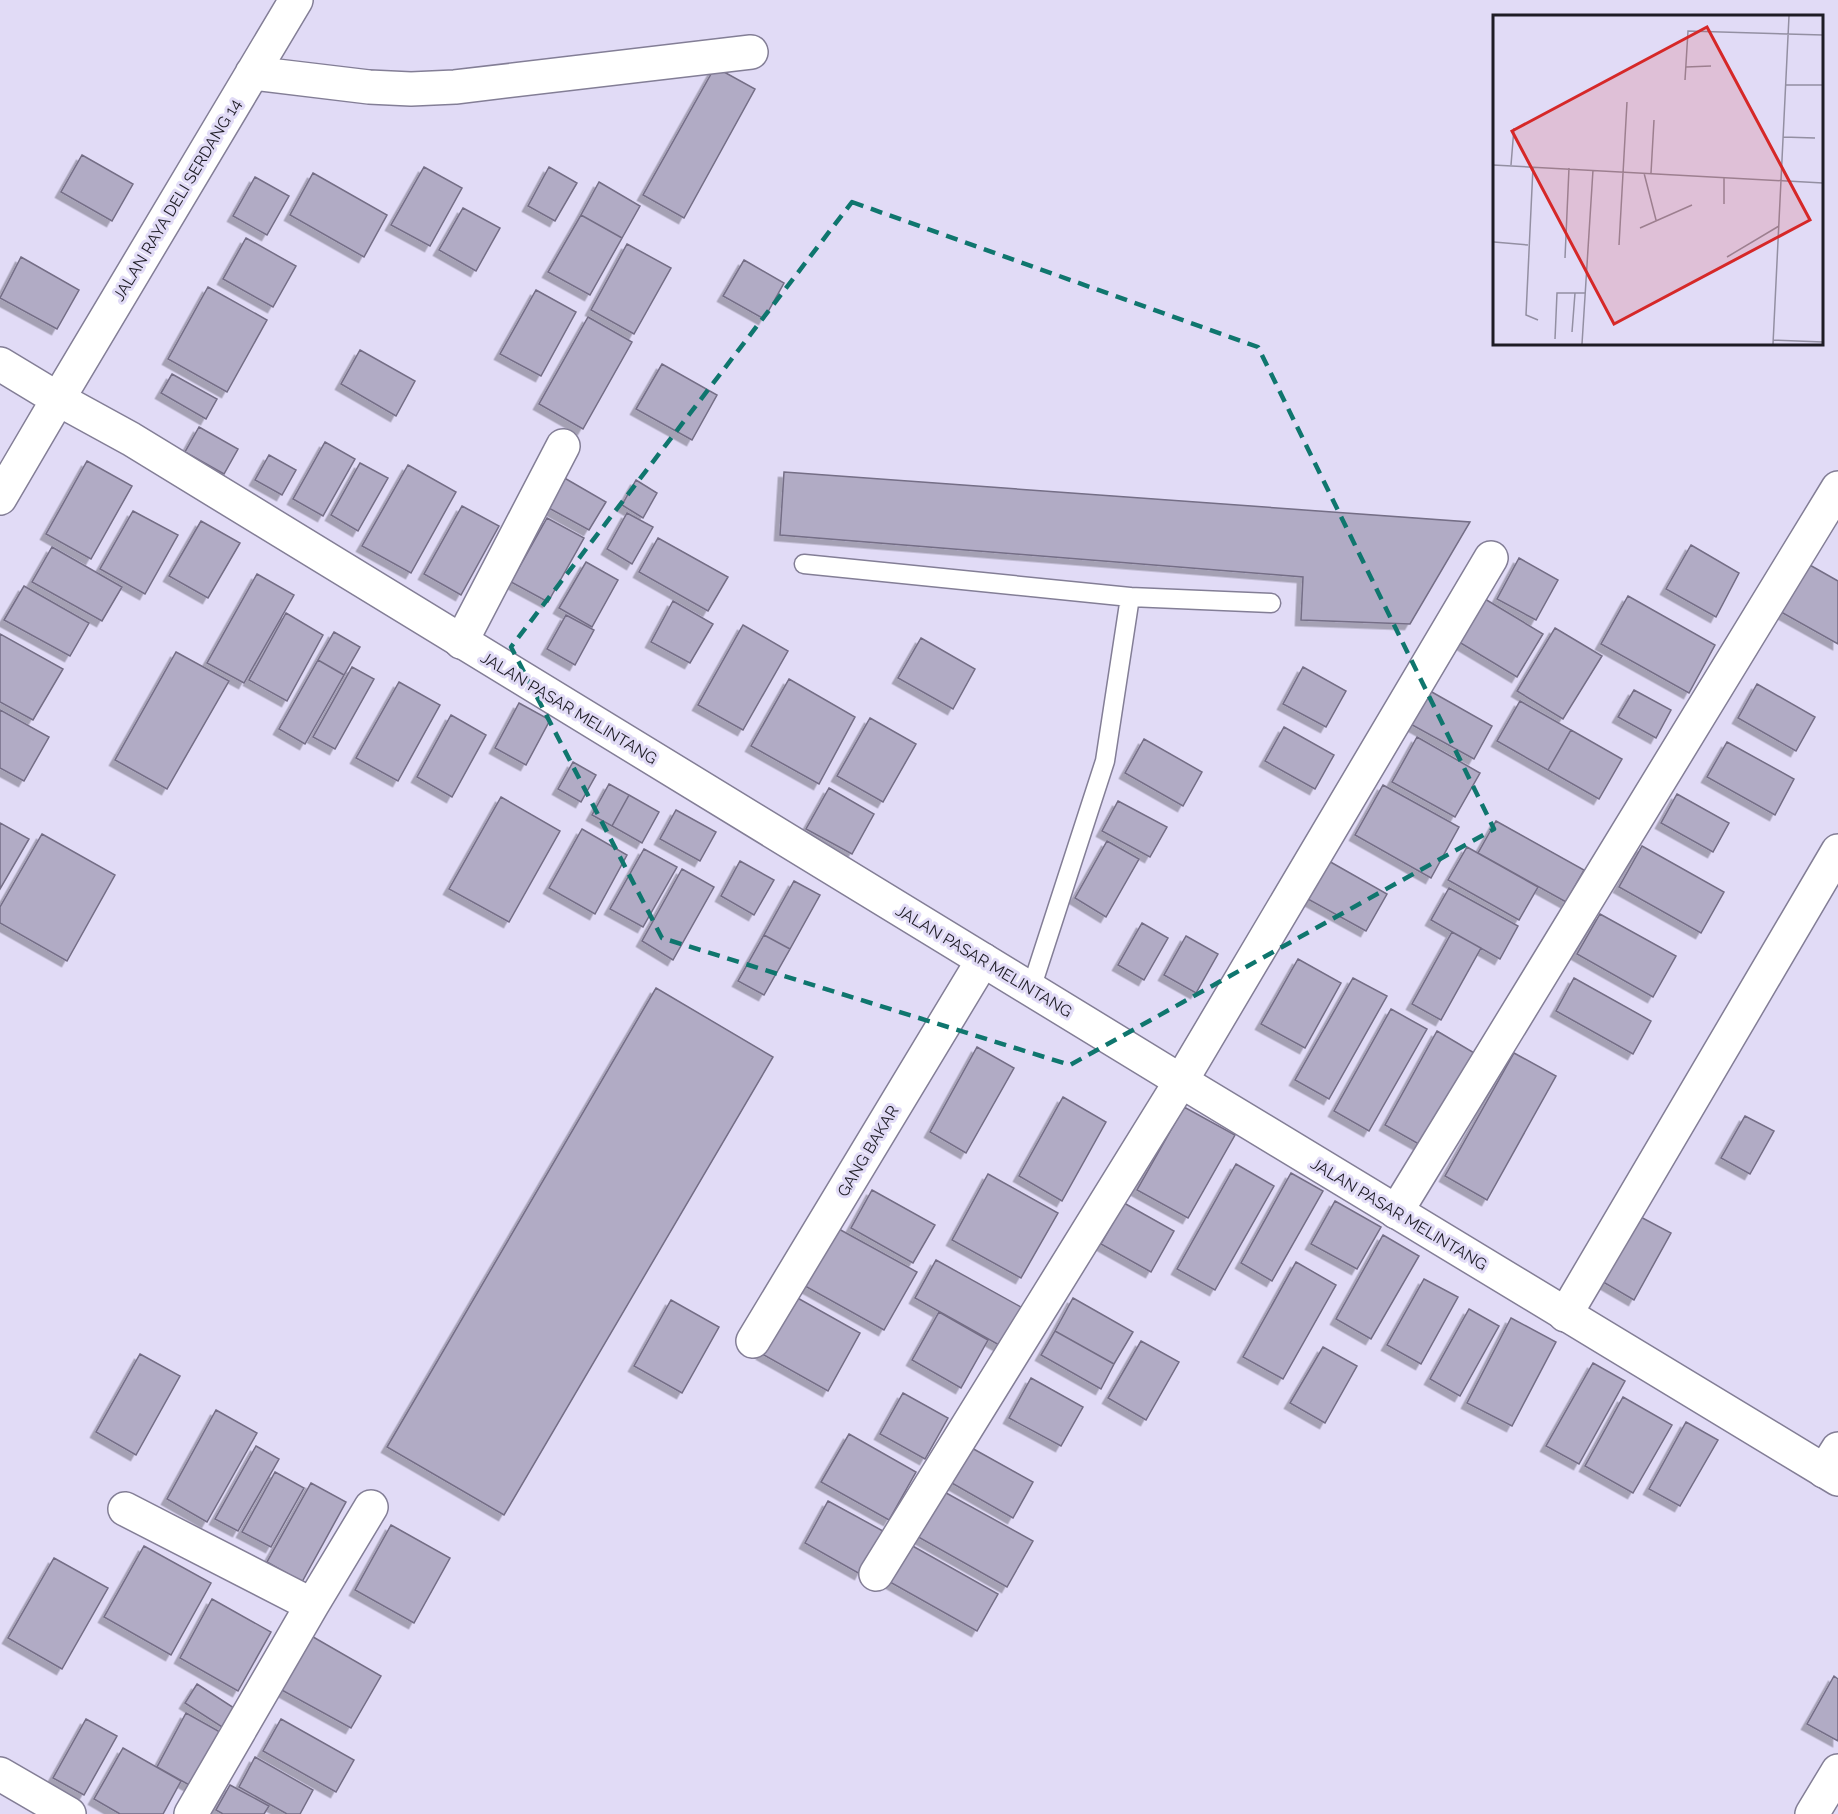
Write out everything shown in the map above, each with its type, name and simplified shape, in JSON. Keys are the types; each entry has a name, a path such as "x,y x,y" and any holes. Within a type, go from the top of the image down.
{"street":[{"name":"JALAN RAYA DELI SERDANG 14","path":"0,498 296,0"},
{"path":"252,73 369,87 411,89 454,87 751,52"},
{"name":"JALAN PASAR MELINTANG","path":"0,364 131,439 1565,1315 1833,1466"},
{"path":"461,642 564,446"},
{"path":"1396,1212 1838,488"},
{"path":"876,1574 1181,1081 1491,558"},
{"path":"1565,1315 1838,851"},
{"name":"GANG BAKAR","path":"753,1341 983,960"},
{"path":"191,1814 371,1507"},
{"path":"125,1509 312,1605"},
{"path":"1812,1814 1838,1771"},
{"path":"0,1774 69,1814"}],"lane":[{"path":"804,564 1130,597 1271,603"},
{"path":"1031,989 1105,761 1130,597"}],"highlighted area":[{"path":"852,202 1258,347 1494,829 1070,1065 662,938 511,647"}],"building":[{"path":"715,67 755,89 684,218 643,195"},
{"path":"82,155 133,184 112,221 61,192"},
{"path":"424,167 462,188 430,246 391,225"},
{"path":"549,167 577,183 555,221 528,206"},
{"path":"313,173 387,215 364,257 290,215"},
{"path":"255,177 289,196 267,235 233,216"},
{"path":"599,182 640,206 622,238 581,215"},
{"path":"463,208 500,228 476,271 439,250"},
{"path":"581,215 622,238 590,295 548,272"},
{"path":"246,238 296,266 273,307 223,279"},
{"path":"627,244 671,268 634,334 591,310"},
{"path":"21,257 79,290 57,329 0,298"},
{"path":"744,260 784,283 764,319 723,296"},
{"path":"208,287 267,320 227,392 168,359"},
{"path":"536,290 576,312 541,376 500,354"},
{"path":"588,317 632,342 583,429 539,404"},
{"path":"360,350 415,381 396,416 341,384"},
{"path":"662,364 717,395 692,440 636,409"},
{"path":"172,374 217,399 206,419 161,393"},
{"path":"199,427 238,449 224,474 185,452"},
{"path":"325,442 355,459 323,516 293,499"},
{"path":"269,455 296,470 282,495 255,480"},
{"path":"87,461 132,486 91,559 46,534"},
{"path":"360,463 388,478 358,531 331,515"},
{"path":"408,465 456,492 411,573 362,546"},
{"path":"784,472 1470,522 1410,624 1301,620 1303,577 780,535"},
{"path":"561,476 606,502 589,530 545,506"},
{"path":"636,480 657,493 643,518 622,505"},
{"path":"462,506 499,526 461,595 424,574"},
{"path":"133,511 178,535 145,594 100,569"},
{"path":"627,513 653,527 632,564 607,549"},
{"path":"547,518 584,538 548,602 511,582"},
{"path":"201,521 240,543 208,598 169,576"},
{"path":"658,538 728,577 708,611 639,572"},
{"path":"1691,545 1739,573 1716,617 1666,589"},
{"path":"52,547 122,587 102,621 32,582"},
{"path":"1519,558 1558,580 1536,620 1497,599"},
{"path":"586,562 618,580 592,627 559,608"},
{"path":"1808,564 1838,581 1838,644 1781,612"},
{"path":"257,574 294,595 244,683 207,663"},
{"path":"24,586 89,623 70,656 4,620"},
{"path":"1480,596 1543,634 1517,677 1454,639"},
{"path":"1628,596 1715,645 1689,693 1601,644"},
{"path":"673,601 713,624 690,663 651,642"},
{"path":"286,613 323,635 287,701 249,680"},
{"path":"566,615 594,630 575,665 547,649"},
{"path":"743,625 788,651 743,730 698,705"},
{"path":"1555,628 1602,656 1563,719 1517,691"},
{"path":"334,632 360,647 344,675 318,660"},
{"path":"0,634 63,669 33,720 0,702"},
{"path":"921,638 975,669 953,709 898,678"},
{"path":"176,652 229,681 167,789 115,760"},
{"path":"318,660 344,675 305,744 279,729"},
{"path":"352,667 374,679 335,749 313,737"},
{"path":"1303,667 1346,691 1326,727 1283,704"},
{"path":"789,679 855,717 819,784 751,746"},
{"path":"399,682 440,705 398,781 356,758"},
{"path":"1757,684 1815,717 1796,751 1738,718"},
{"path":"1423,687 1492,726 1474,759 1405,721"},
{"path":"1634,690 1671,710 1656,738 1618,717"},
{"path":"1520,701 1571,730 1548,770 1497,741"},
{"path":"519,703 550,720 526,765 495,748"},
{"path":"0,710 49,737 24,781 0,768"},
{"path":"451,715 486,735 452,797 417,777"},
{"path":"870,718 916,744 883,802 837,776"},
{"path":"1284,727 1334,755 1315,789 1265,761"},
{"path":"1571,730 1622,759 1599,799 1548,770"},
{"path":"1417,737 1480,773 1455,817 1392,782"},
{"path":"1144,739 1202,772 1183,806 1125,773"},
{"path":"1727,742 1794,779 1775,815 1707,777"},
{"path":"573,762 596,775 581,802 558,789"},
{"path":"609,784 629,795 612,826 592,815"},
{"path":"1383,785 1459,827 1431,878 1355,835"},
{"path":"829,788 874,814 852,854 806,829"},
{"path":"1677,794 1729,823 1713,852 1661,823"},
{"path":"629,795 659,812 642,843 612,826"},
{"path":"501,797 560,831 509,922 449,889"},
{"path":"1118,801 1167,827 1150,857 1102,831"},
{"path":"676,810 716,832 700,861 660,839"},
{"path":"1496,821 1584,870 1566,902 1478,853"},
{"path":"0,823 29,839 0,889"},
{"path":"582,829 627,855 595,914 549,888"},
{"path":"42,834 115,875 67,961 0,923 0,907"},
{"path":"1107,841 1139,859 1106,917 1075,898"},
{"path":"1642,846 1724,892 1701,933 1619,887"},
{"path":"1467,847 1538,887 1519,920 1448,880"},
{"path":"644,849 677,867 643,927 610,909"},
{"path":"1327,860 1387,894 1366,931 1306,898"},
{"path":"740,861 774,880 754,915 721,896"},
{"path":"682,869 714,887 673,960 642,941"},
{"path":"794,881 820,895 790,949 764,935"},
{"path":"1449,888 1518,926 1500,959 1431,920"},
{"path":"1600,914 1676,956 1653,997 1577,954"},
{"path":"1142,923 1168,938 1144,980 1118,965"},
{"path":"1452,932 1481,948 1441,1020 1412,1004"},
{"path":"764,935 790,949 764,995 738,981"},
{"path":"1186,936 1218,954 1196,993 1164,975"},
{"path":"1298,959 1341,983 1305,1048 1261,1024"},
{"path":"1353,978 1387,996 1329,1099 1295,1080"},
{"path":"1574,978 1651,1021 1633,1054 1556,1011"},
{"path":"656,988 773,1057 504,1515 387,1447"},
{"path":"1391,1009 1427,1029 1369,1131 1334,1111"},
{"path":"1437,1031 1476,1054 1424,1147 1385,1125"},
{"path":"977,1047 1014,1068 966,1153 930,1132"},
{"path":"1514,1053 1556,1076 1487,1200 1445,1176"},
{"path":"1063,1097 1106,1122 1062,1201 1019,1176"},
{"path":"1184,1107 1235,1135 1188,1218 1137,1190"},
{"path":"1745,1116 1774,1131 1750,1174 1721,1158"},
{"path":"1236,1164 1274,1186 1215,1290 1177,1269"},
{"path":"1291,1173 1323,1191 1272,1281 1241,1263"},
{"path":"988,1174 1058,1213 1021,1278 952,1240"},
{"path":"872,1190 935,1225 913,1263 851,1228"},
{"path":"1335,1201 1381,1227 1357,1269 1311,1244"},
{"path":"1124,1203 1174,1231 1151,1272 1101,1244"},
{"path":"1635,1214 1671,1233 1634,1300 1598,1279"},
{"path":"837,1228 917,1272 884,1330 805,1286"},
{"path":"1383,1235 1419,1256 1371,1339 1336,1319"},
{"path":"936,1260 1030,1312 1008,1350 915,1298"},
{"path":"1296,1262 1336,1285 1283,1379 1243,1357"},
{"path":"1424,1279 1458,1297 1421,1364 1387,1345"},
{"path":"794,1296 860,1333 828,1391 762,1354"},
{"path":"1073,1298 1133,1332 1114,1364 1055,1331"},
{"path":"671,1300 719,1327 682,1393 634,1366"},
{"path":"1469,1309 1499,1326 1460,1396 1430,1379"},
{"path":"939,1312 988,1340 961,1388 912,1360"},
{"path":"1511,1318 1556,1342 1512,1426 1467,1403"},
{"path":"1055,1331 1114,1364 1101,1389 1041,1355"},
{"path":"1141,1341 1179,1362 1146,1420 1108,1398"},
{"path":"1323,1347 1357,1366 1325,1423 1290,1403"},
{"path":"140,1354 180,1376 136,1455 96,1432"},
{"path":"1593,1363 1625,1381 1579,1464 1546,1446"},
{"path":"1031,1378 1083,1407 1061,1446 1009,1418"},
{"path":"903,1393 948,1418 925,1459 880,1434"},
{"path":"1623,1397 1672,1425 1633,1493 1585,1466"},
{"path":"216,1410 257,1433 207,1522 167,1499"},
{"path":"1686,1422 1718,1440 1680,1506 1649,1489"},
{"path":"849,1434 916,1472 889,1520 821,1482"},
{"path":"256,1446 279,1459 238,1531 215,1519"},
{"path":"970,1447 1033,1482 1013,1518 950,1482"},
{"path":"275,1472 304,1488 271,1547 242,1532"},
{"path":"311,1483 346,1502 302,1582 267,1562"},
{"path":"939,1489 1033,1541 1007,1587 913,1534"},
{"path":"828,1501 883,1531 860,1574 805,1543"},
{"path":"391,1525 450,1558 414,1623 355,1590"},
{"path":"902,1540 998,1594 977,1631 881,1577"},
{"path":"144,1546 211,1583 171,1655 104,1617"},
{"path":"54,1558 108,1588 62,1669 8,1638"},
{"path":"212,1599 271,1632 238,1691 180,1658"},
{"path":"308,1634 381,1676 351,1728 278,1688"},
{"path":"1834,1676 1838,1679 1838,1741 1807,1724"},
{"path":"197,1684 234,1708 222,1727 185,1703"},
{"path":"186,1713 220,1732 191,1786 157,1767"},
{"path":"86,1719 117,1736 84,1795 53,1778"},
{"path":"281,1719 354,1760 336,1792 263,1751"},
{"path":"123,1748 181,1781 163,1814 120,1814 94,1799"},
{"path":"255,1757 313,1790 300,1814 287,1814 239,1787"},
{"path":"230,1785 269,1806 264,1814 223,1814 216,1810"}]}
